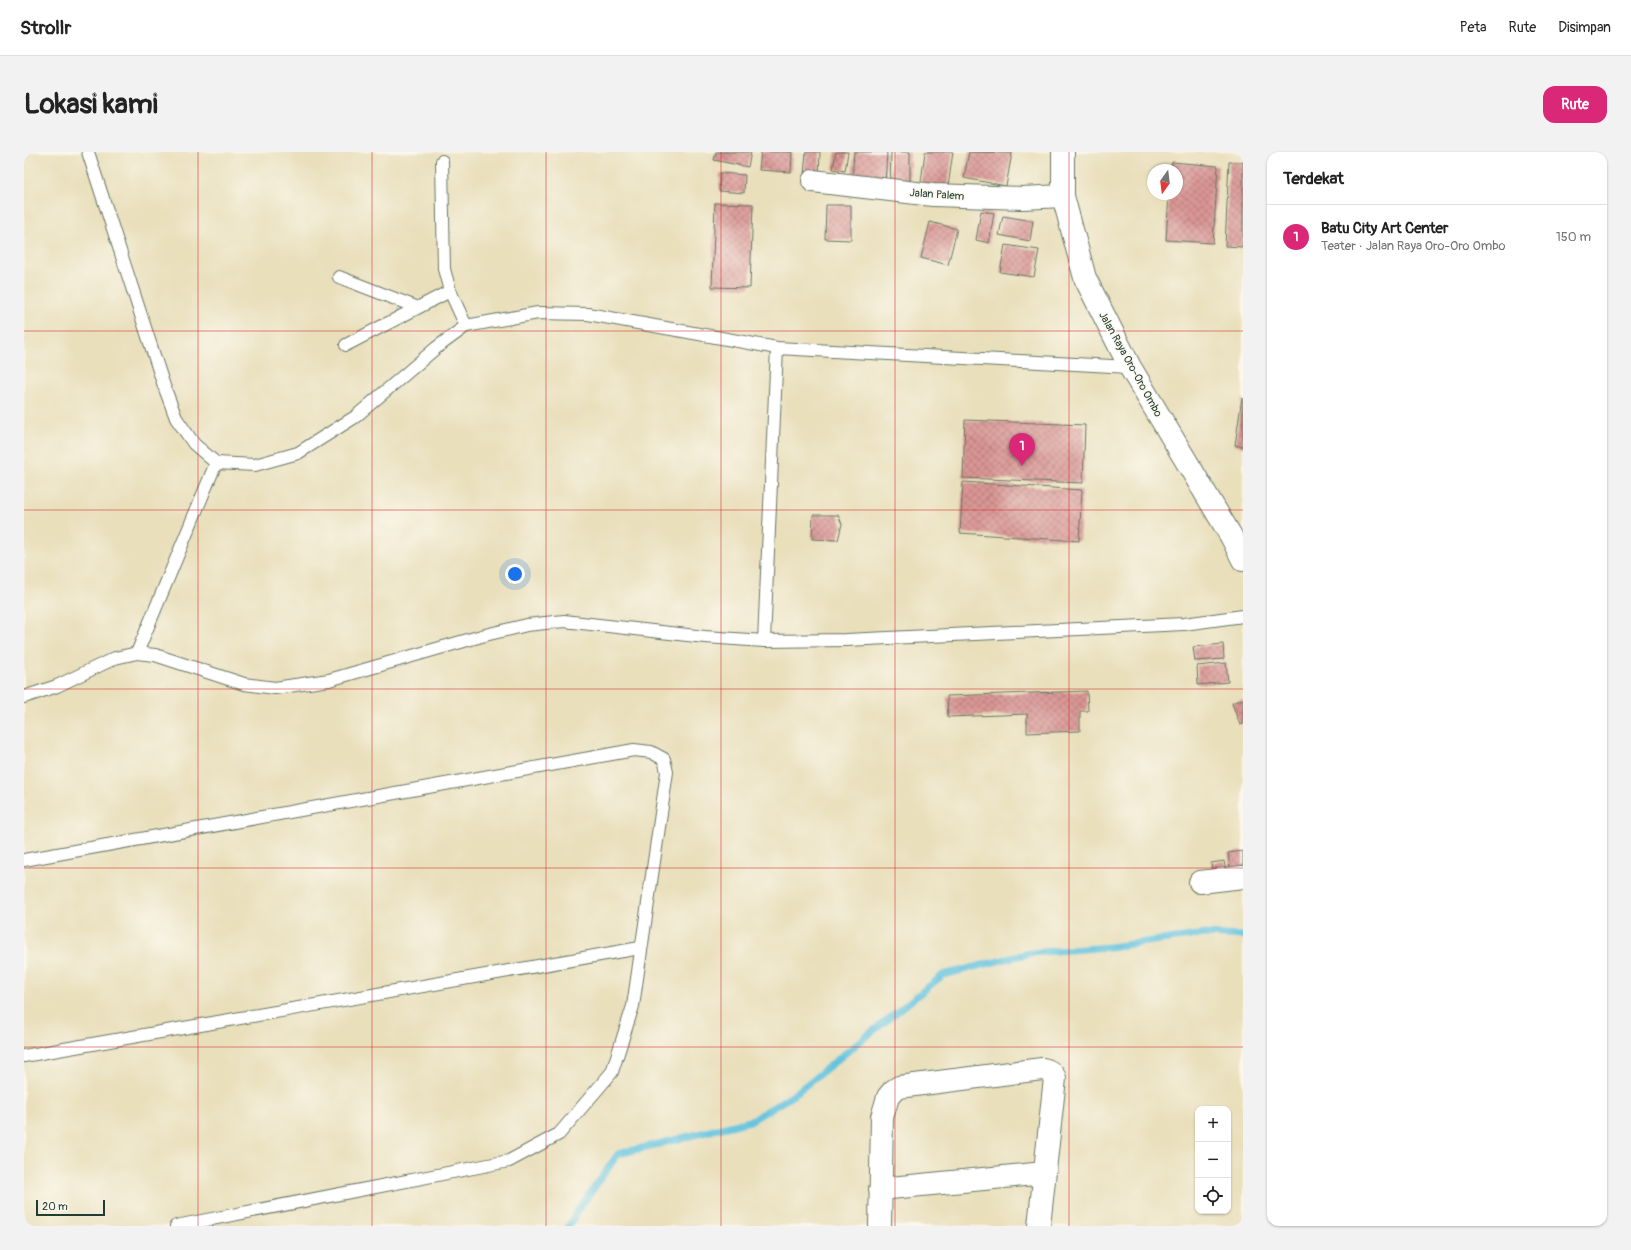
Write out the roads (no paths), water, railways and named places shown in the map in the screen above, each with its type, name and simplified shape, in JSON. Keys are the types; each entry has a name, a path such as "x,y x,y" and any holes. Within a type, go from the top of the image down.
{"street":[{"name":"Jalan Raya Oro-Oro Ombo","path":"1063,152 1063,196 1085,278 1130,367 1231,536 1243,560"},
{"name":"Jalan Palem","path":"812,181 933,195 1022,198 1063,196"},
{"path":"1200,882 1243,877"},
{"path":"880,1226 882,1117 888,1097 893,1091 899,1087 1042,1069 1048,1070 1055,1078 1039,1226"},
{"path":"880,1189 1045,1173"}],"lane":[{"path":"88,152 164,386 176,418 194,444 216,463 254,464 298,453 355,417 436,348 466,326 538,314 588,314 778,348 1130,367"},
{"path":"442,161 444,269 450,291 466,326"},
{"path":"339,277 416,307"},
{"path":"346,345 416,307 450,291"},
{"path":"764,641 778,348"},
{"path":"137,653 216,463"},
{"path":"24,697 57,686 116,658 137,653 155,655 244,684 274,688 329,680 485,635 527,625 564,621 705,637 764,641 846,640 1184,624 1243,616"},
{"path":"24,860 634,750 651,752 664,759 667,772 632,1006 612,1072 559,1134 509,1161 176,1226"},
{"path":"24,1056 640,948"}],"waterway":[{"path":"569,1226 576,1213 618,1154 750,1121 792,1096 943,975 1030,953 1109,947 1206,934 1243,936"}],"place":[{"name":"Batu City Art Center","path":"1022,466"}]}
